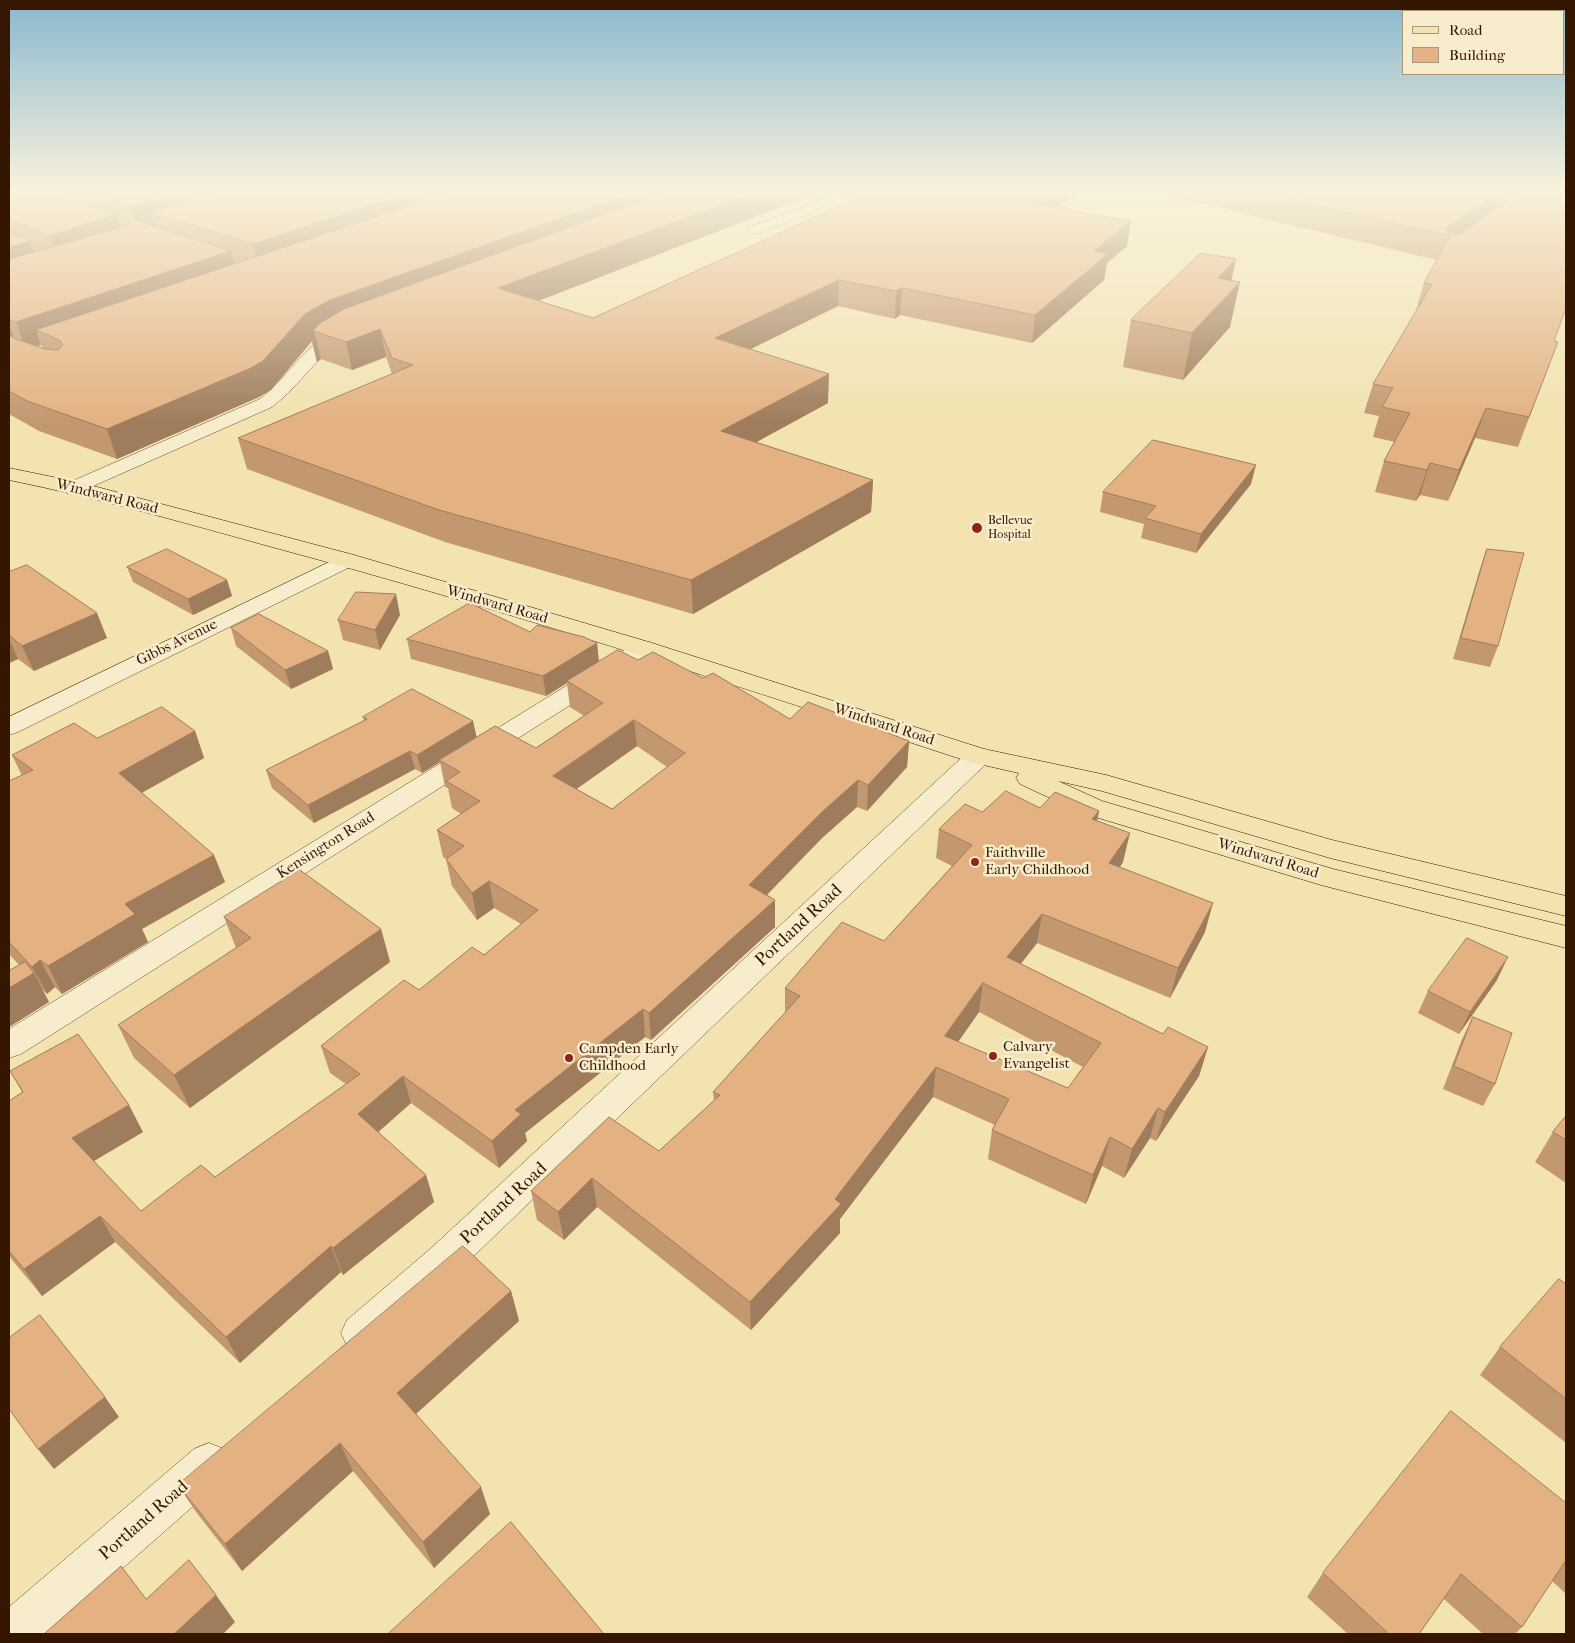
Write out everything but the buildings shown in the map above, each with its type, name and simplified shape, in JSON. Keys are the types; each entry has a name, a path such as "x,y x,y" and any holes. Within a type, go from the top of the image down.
{"main road":[{"name":"Windward Road","path":"12,476 75,487 346,560 644,648 979,756 1106,784 1330,849 1566,906"},
{"name":"Windward Road","path":"979,756 1092,807 1331,878 1566,936"}],"street":[{"path":"75,487 266,403 278,395 320,346 343,332 362,326"},
{"name":"Gibbs Avenue","path":"9,727 346,560"},
{"name":"Kensington Road","path":"9,1044 644,648"},
{"name":"Portland Road","path":"336,1354 442,1262 979,756"},
{"name":"Portland Road","path":"13,1634 231,1445"}],"place":[{"name":"Bellevue Hospital","path":"977,528"},
{"name":"Faithville Early Childhood","path":"975,862"},
{"name":"Calvary Evangelist","path":"993,1056"},
{"name":"Campden Early Childhood","path":"569,1058"}]}
